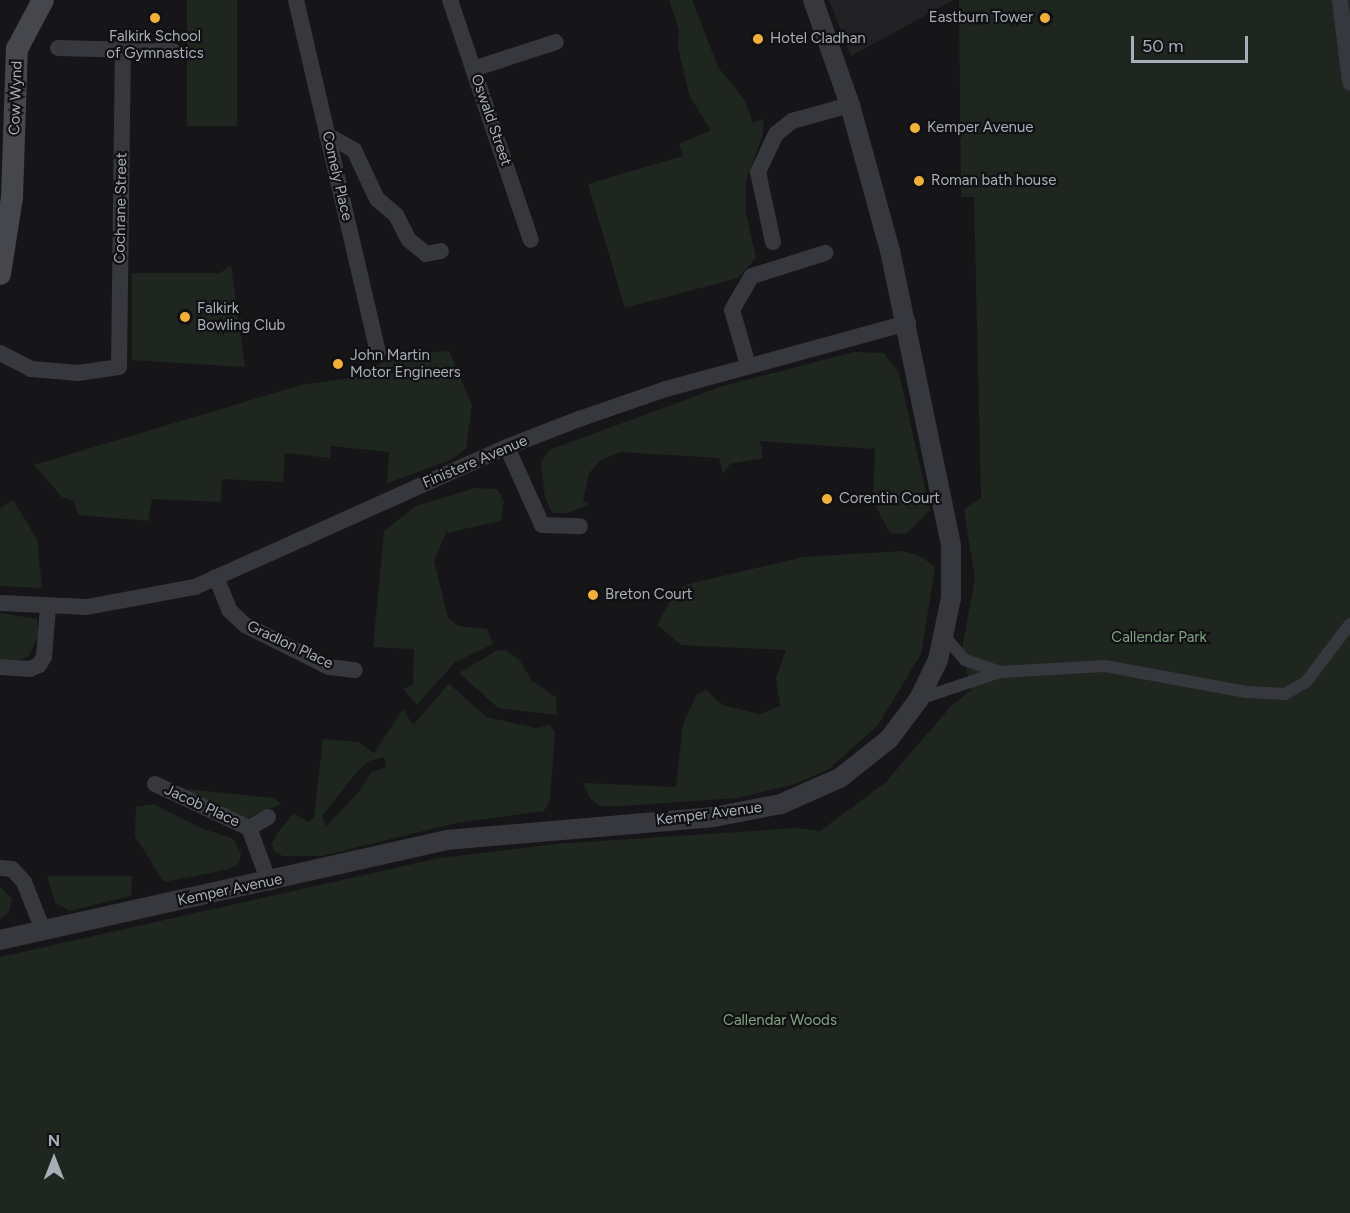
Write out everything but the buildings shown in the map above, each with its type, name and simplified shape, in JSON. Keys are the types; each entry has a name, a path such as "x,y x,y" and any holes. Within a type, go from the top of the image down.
{"main road":[{"name":"Cow Wynd","path":"0,274 12,197 8,48 43,0"}],"street":[{"name":"Comely Place","path":"296,0 378,353"},
{"name":"Oswald Street","path":"450,0 531,240"},
{"name":"Kemper Avenue","path":"0,940 269,882 446,840 714,817 782,804 840,778 871,756 919,699 945,636 951,598 951,545 908,323 850,105 813,0"},
{"path":"1340,0 1350,82"},
{"path":"473,69 556,42"},
{"path":"58,48 173,51"},
{"name":"Cochrane Street","path":"1,356 31,369 78,373 119,367 123,50"},
{"path":"773,242 758,172 776,134 792,121 850,105"},
{"path":"327,135 354,150 377,199 396,215 409,240 426,254 441,250"},
{"path":"748,365 732,310 752,276 825,253"},
{"name":"Finistere Avenue","path":"0,603 48,607 123,603 195,587 507,447 623,403 748,365 908,323"},
{"path":"507,447 542,525 580,526"},
{"name":"Gradlon Place","path":"216,577 229,610 245,626 329,667 355,670"},
{"path":"0,667 30,669 39,665 44,657 48,607"},
{"path":"919,699 1000,672 1105,666 1247,692 1285,694 1306,682 1338,636 1350,624"},
{"path":"945,636 965,660 1000,672"},
{"name":"Jacob Place","path":"155,784 249,828 269,882"},
{"name":"Jacob Place","path":"249,828 268,817"},
{"path":"0,868 12,869 24,882 43,930"}],"shaded area":[{"path":"829,0 954,0 851,56"}],"green space":[{"path":"187,0 237,0 237,126 187,126"},
{"path":"669,0 692,0 718,67 744,99 753,123 764,119 762,137 746,180 746,213 756,258 738,278 625,308 588,184 683,156 679,144 711,130 690,97 678,48 679,30"},
{"path":"959,0 1350,0 1350,1213 0,1213 0,957 440,858 555,844 797,828 820,831 886,782 953,704 971,690 962,649 975,579 964,510 981,498 974,197 961,197"},
{"name":"Falkirk Bowling Club","path":"231,265 245,367 132,360 132,273 220,273"},
{"path":"449,351 472,405 466,449 451,460 387,483 389,452 331,446 330,458 285,453 283,482 222,479 221,502 152,499 148,521 78,515 74,501 62,497 34,465 301,385 357,377 397,354"},
{"path":"854,352 884,353 899,373 930,510 906,534 890,533 873,502 875,449 760,441 763,458 730,464 723,474 719,458 620,452 601,460 589,473 583,501 589,505 567,513 552,513 545,497 541,463 549,450 723,386"},
{"path":"475,488 497,489 504,501 501,521 446,533 434,560 448,618 458,626 487,629 493,644 455,662 417,705 403,689 413,684 414,649 373,647 384,531 416,506"},
{"path":"13,500 37,539 42,588 0,586 0,508"},
{"path":"902,551 920,556 935,567 921,654 878,725 829,769 795,784 737,798 600,806 590,798 583,783 676,787 683,724 697,694 706,690 722,705 760,714 780,706 776,678 786,650 681,645 657,625 675,592 688,584 804,557"},
{"path":"0,613 37,619 39,635 29,656 18,661 0,659"},
{"path":"504,650 519,659 532,681 556,697 557,715 498,708 459,673 496,651"},
{"path":"449,684 487,717 535,728 549,725 555,731 550,800 544,811 456,823 322,856 283,856 275,852 272,845 276,835 294,813 308,822 314,817 323,739 358,742 374,753 403,709 413,725","holes":["384,757 386,767 372,772 358,793 326,826 322,816 357,772 369,761"]},
{"path":"177,788 273,798 282,804 243,820"},
{"path":"153,804 203,829 232,838 241,853 239,863 230,869 164,882 135,836 136,807"},
{"path":"47,876 132,876 131,896 69,911 55,902"},
{"path":"0,886 12,899 9,912 0,919"}],"place":[{"name":"Falkirk School of Gymnastics","path":"155,18"},
{"name":"Eastburn Tower","path":"1045,18"},
{"name":"Hotel Cladhan","path":"758,39"},
{"name":"Kemper Avenue","path":"915,128"},
{"name":"Roman bath house","path":"919,181"},
{"name":"Falkirk Bowling Club","path":"185,317"},
{"name":"John Martin Motor Engineers","path":"338,364"},
{"name":"Corentin Court","path":"827,499"},
{"name":"Breton Court","path":"593,595"}],"park label":[{"name":"Callendar Park","path":"1159,638"},
{"name":"Callendar Woods","path":"780,1021"}]}
